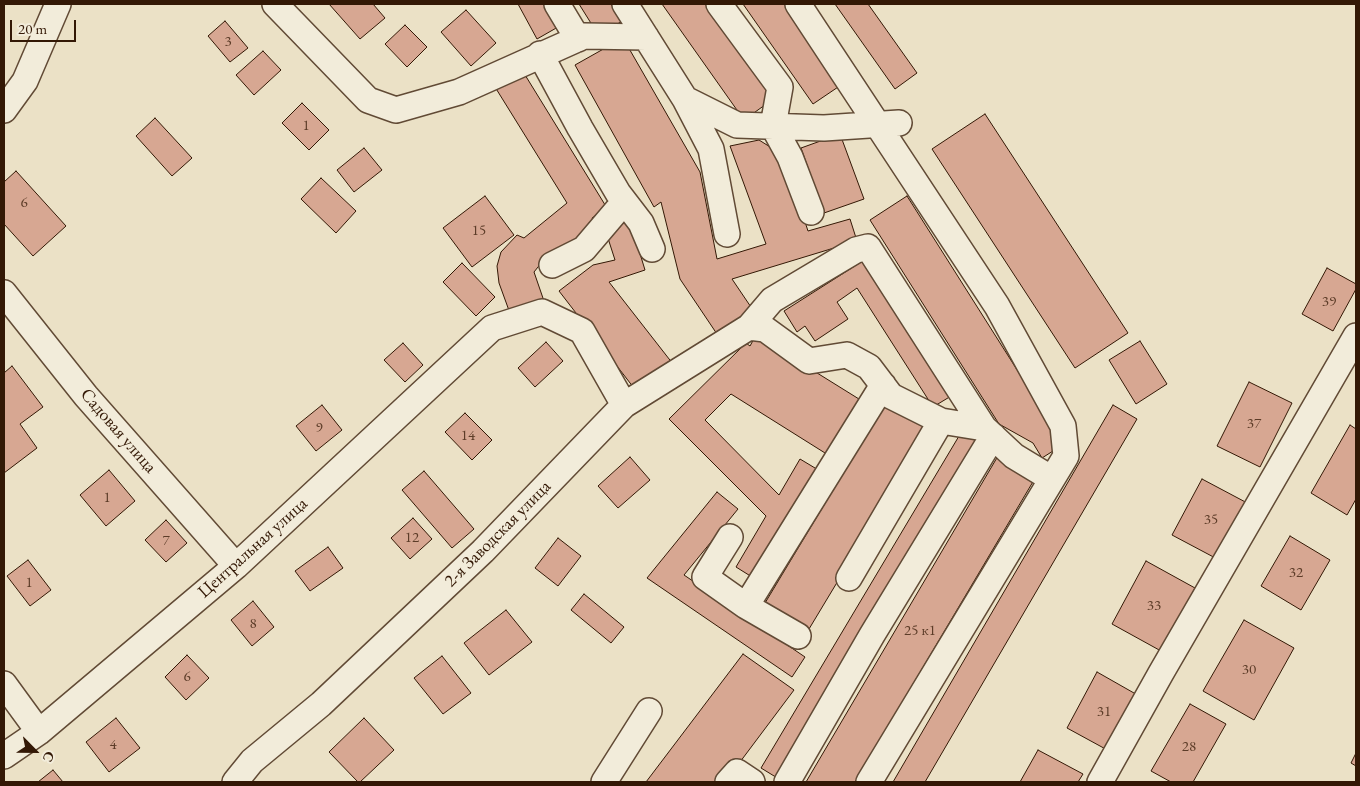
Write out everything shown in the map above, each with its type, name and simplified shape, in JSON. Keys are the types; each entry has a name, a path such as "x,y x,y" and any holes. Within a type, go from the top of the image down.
{"street":[{"path":"4,110 25,81 58,4"},
{"path":"275,4 368,100 396,110 459,92 540,54 584,36 646,36"},
{"path":"557,4 578,39"},
{"path":"625,4 685,99 711,149 727,234"},
{"path":"719,4 780,87 773,126 790,156 811,212"},
{"path":"798,4 888,124 997,306 1063,426 1066,456 870,782"},
{"path":"540,54 618,193 641,223 652,248"},
{"path":"685,99 737,126 824,128 888,124"},
{"path":"552,265 584,249 624,202"},
{"name":"2-я Заводская улица","path":"235,782 252,761 321,704 483,552 624,405 749,327 772,300 856,250 868,247 989,432"},
{"name":"Садовая улица","path":"4,293 86,396 236,566"},
{"name":"Центральная улица","path":"4,756 39,732 236,566 492,328 542,312 582,331 624,405"},
{"path":"749,327 765,329 809,361 848,355 869,367 891,396 941,421 989,432 1014,456 1052,479"},
{"path":"1100,782 1356,336"},
{"path":"746,606 883,385"},
{"path":"849,578 941,421"},
{"path":"787,782 989,432"},
{"path":"730,537 705,577 746,606 798,636"},
{"path":"4,684 39,732"},
{"path":"604,782 648,711"},
{"path":"728,782 736,772 752,782"}],"building":[{"path":"329,4 373,4 385,18 360,39"},
{"path":"518,4 545,4 558,27 537,39"},
{"path":"579,4 611,4 622,21 599,36"},
{"path":"662,4 710,4 776,97 744,120"},
{"path":"743,4 789,4 844,83 813,104"},
{"path":"835,4 868,4 917,73 895,89"},
{"path":"466,10 496,43 471,66 441,32"},
{"path":"225,21 248,48 230,62 208,36"},
{"path":"405,25 427,47 407,67 385,44"},
{"path":"623,38 700,172 717,259 766,244 730,146 759,140 783,155 808,231 850,219 857,241 732,279 755,313 719,337 680,279 661,202 654,207 575,65"},
{"path":"263,51 281,70 254,95 236,75"},
{"path":"522,70 607,208 592,218 597,226 542,262 534,272 545,304 511,316 499,283 497,266 501,252 517,235 524,238 567,203 495,87"},
{"path":"302,103 329,130 309,150 282,123"},
{"path":"985,114 1128,333 1075,368 932,149"},
{"path":"155,118 192,158 172,176 136,136"},
{"path":"840,134 864,199 824,213 801,148"},
{"path":"364,148 382,170 354,192 337,170"},
{"path":"16,171 66,226 33,256 4,224 4,182"},
{"path":"321,178 356,211 336,233 301,199"},
{"path":"485,196 514,235 472,267 443,228"},
{"path":"907,196 1064,444 1042,458 1033,443 999,424 870,220"},
{"path":"630,221 645,270 609,282 673,364 637,392 559,291 593,265 615,260 605,229"},
{"path":"869,257 956,393 933,407 857,288 837,302 848,319 815,341 805,326 797,332 784,311"},
{"path":"462,263 495,297 476,316 443,282"},
{"path":"1327,268 1356,284 1356,289 1333,331 1302,314"},
{"path":"756,335 867,404 833,458 731,394 705,420 779,495 800,459 825,474 760,582 736,567 766,516 669,419 746,343 750,346"},
{"path":"1140,341 1167,384 1136,404 1109,360"},
{"path":"546,342 563,361 535,387 518,368"},
{"path":"403,343 423,365 405,382 384,360"},
{"path":"12,366 43,407 20,424 37,448 4,473 4,373"},
{"path":"1249,382 1292,403 1260,467 1217,446"},
{"path":"886,402 930,428 806,634 762,608"},
{"path":"322,405 342,430 316,451 296,426"},
{"path":"1113,405 1137,419 925,782 893,782"},
{"path":"465,413 492,440 472,460 445,432"},
{"path":"1350,425 1356,429 1356,499 1347,515 1311,493"},
{"path":"965,426 984,437 779,779 761,768"},
{"path":"998,456 1034,480 855,782 806,782"},
{"path":"630,457 650,480 618,508 598,486"},
{"path":"109,470 135,501 106,526 80,495"},
{"path":"424,471 474,529 452,548 402,490"},
{"path":"1202,479 1251,505 1221,561 1172,535"},
{"path":"717,492 738,509 684,575 805,657 792,677 647,578"},
{"path":"413,518 432,539 410,559 391,538"},
{"path":"166,520 187,543 166,562 145,540"},
{"path":"1290,536 1330,560 1301,610 1261,586"},
{"path":"558,538 581,556 558,586 535,568"},
{"path":"328,547 343,568 310,591 295,571"},
{"path":"28,560 51,590 30,606 7,576"},
{"path":"1146,561 1195,588 1161,651 1112,624"},
{"path":"584,594 624,627 611,643 571,610"},
{"path":"253,601 274,627 252,646 231,620"},
{"path":"506,610 532,642 489,675 464,643"},
{"path":"1244,620 1294,648 1254,720 1203,691"},
{"path":"743,654 794,690 725,782 646,782"},
{"path":"187,655 209,678 186,700 165,677"},
{"path":"442,656 471,693 443,714 414,678"},
{"path":"1097,672 1141,697 1111,752 1067,728"},
{"path":"1190,704 1226,724 1193,782 1171,782 1151,771"},
{"path":"116,718 140,748 109,772 86,742"},
{"path":"364,718 394,750 358,782 329,752"},
{"path":"1038,750 1083,774 1078,782 1020,782"},
{"path":"1356,753 1356,766 1351,763"},
{"path":"53,770 63,782 38,782"}]}
